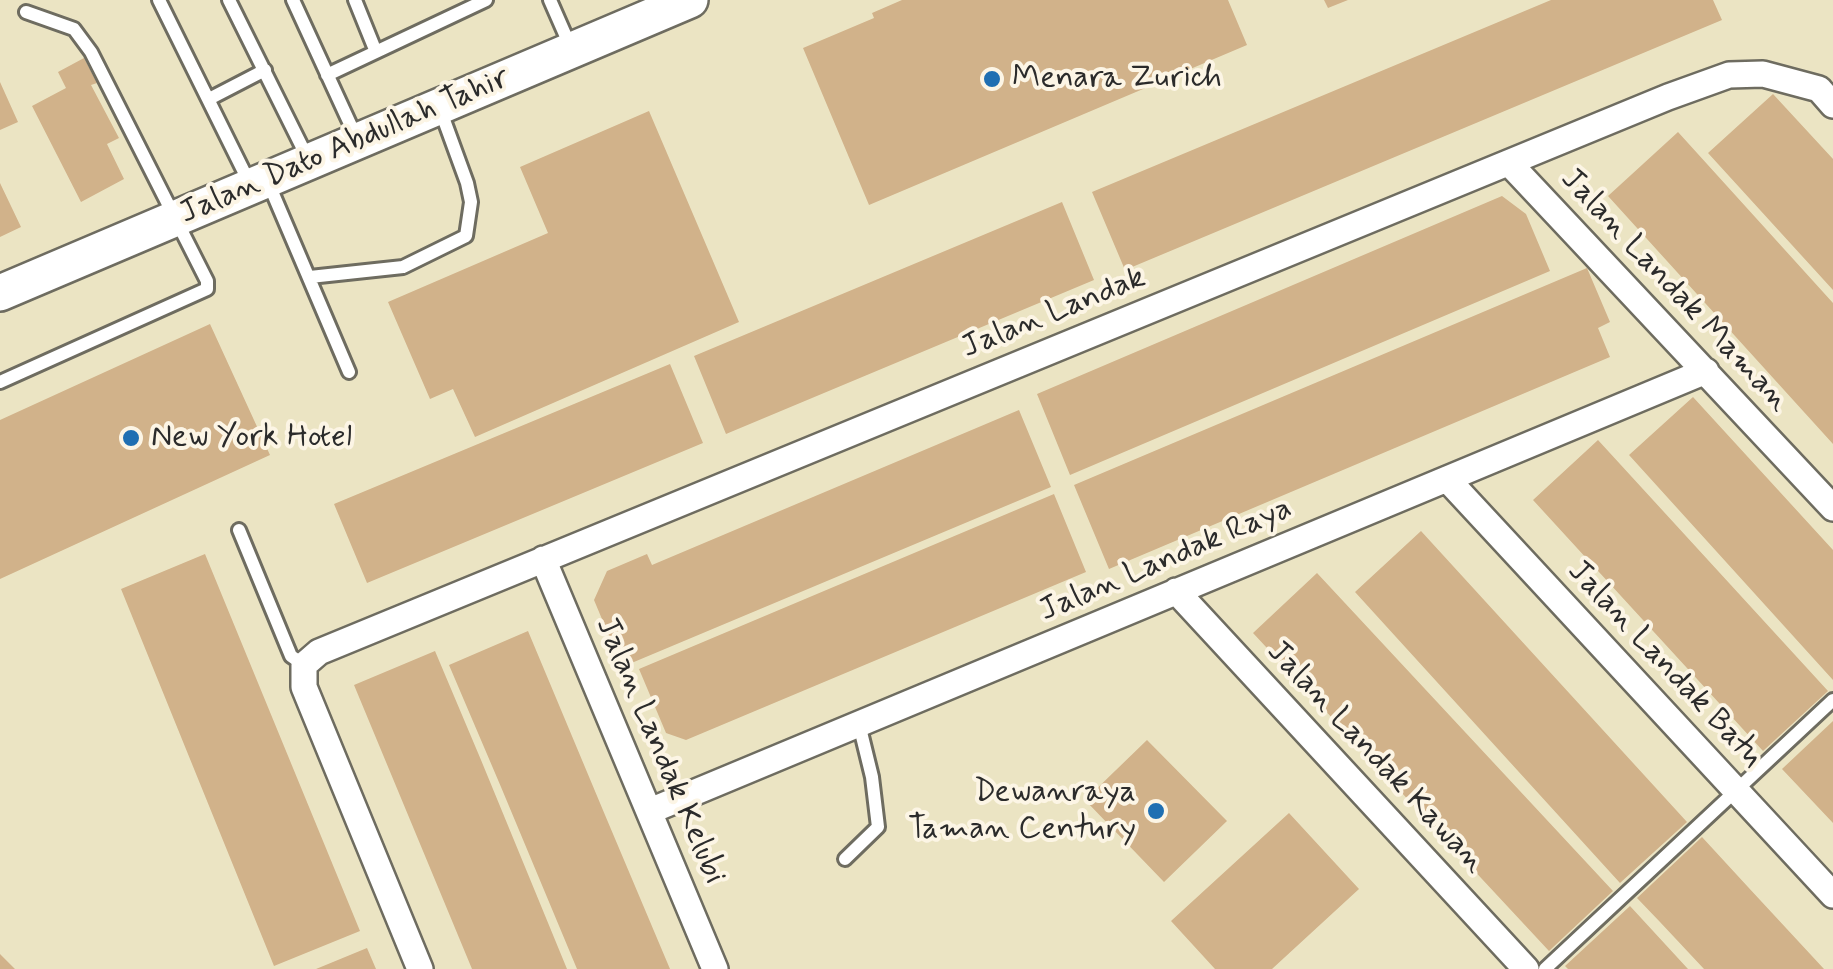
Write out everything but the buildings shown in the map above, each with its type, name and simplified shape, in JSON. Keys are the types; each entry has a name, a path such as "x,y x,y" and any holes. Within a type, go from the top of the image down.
{"street":[{"name":"Jalan Dato Abdullah Tahir","path":"0,293 690,0"},
{"name":"Jalan Landak","path":"304,666 320,652 542,559 1728,75 1763,74 1800,84 1818,89 1833,104"},
{"name":"Jalan Landak Maman","path":"1509,163 1833,508"},
{"name":"Jalan Landak Raya","path":"650,811 1706,371"},
{"name":"Jalan Landak Batu","path":"1447,479 1833,896"},
{"name":"Jalan Landak Kelubi","path":"542,559 715,969"},
{"name":"Jalan Landak Kawan","path":"1176,592 1526,969"},
{"path":"304,666 304,686 420,969"}],"lane":[{"path":"160,0 209,99 310,277 348,372"},
{"path":"230,0 309,162"},
{"path":"294,0 358,141"},
{"path":"354,0 376,52"},
{"path":"327,76 486,0"},
{"path":"550,0 572,50"},
{"path":"0,382 202,294 207,281 90,52 74,30 26,12"},
{"path":"209,99 265,70"},
{"path":"310,277 403,267 466,236 471,202 468,183 439,106"},
{"path":"239,530 291,656 304,666"},
{"path":"1546,969 1833,700"},
{"path":"844,859 878,827 872,777 859,724"}],"place":[{"name":"Menara Zurich","path":"992,79"},
{"name":"New York Hotel","path":"131,438"},
{"name":"Dewanraya Taman Century","path":"1156,811"}]}
